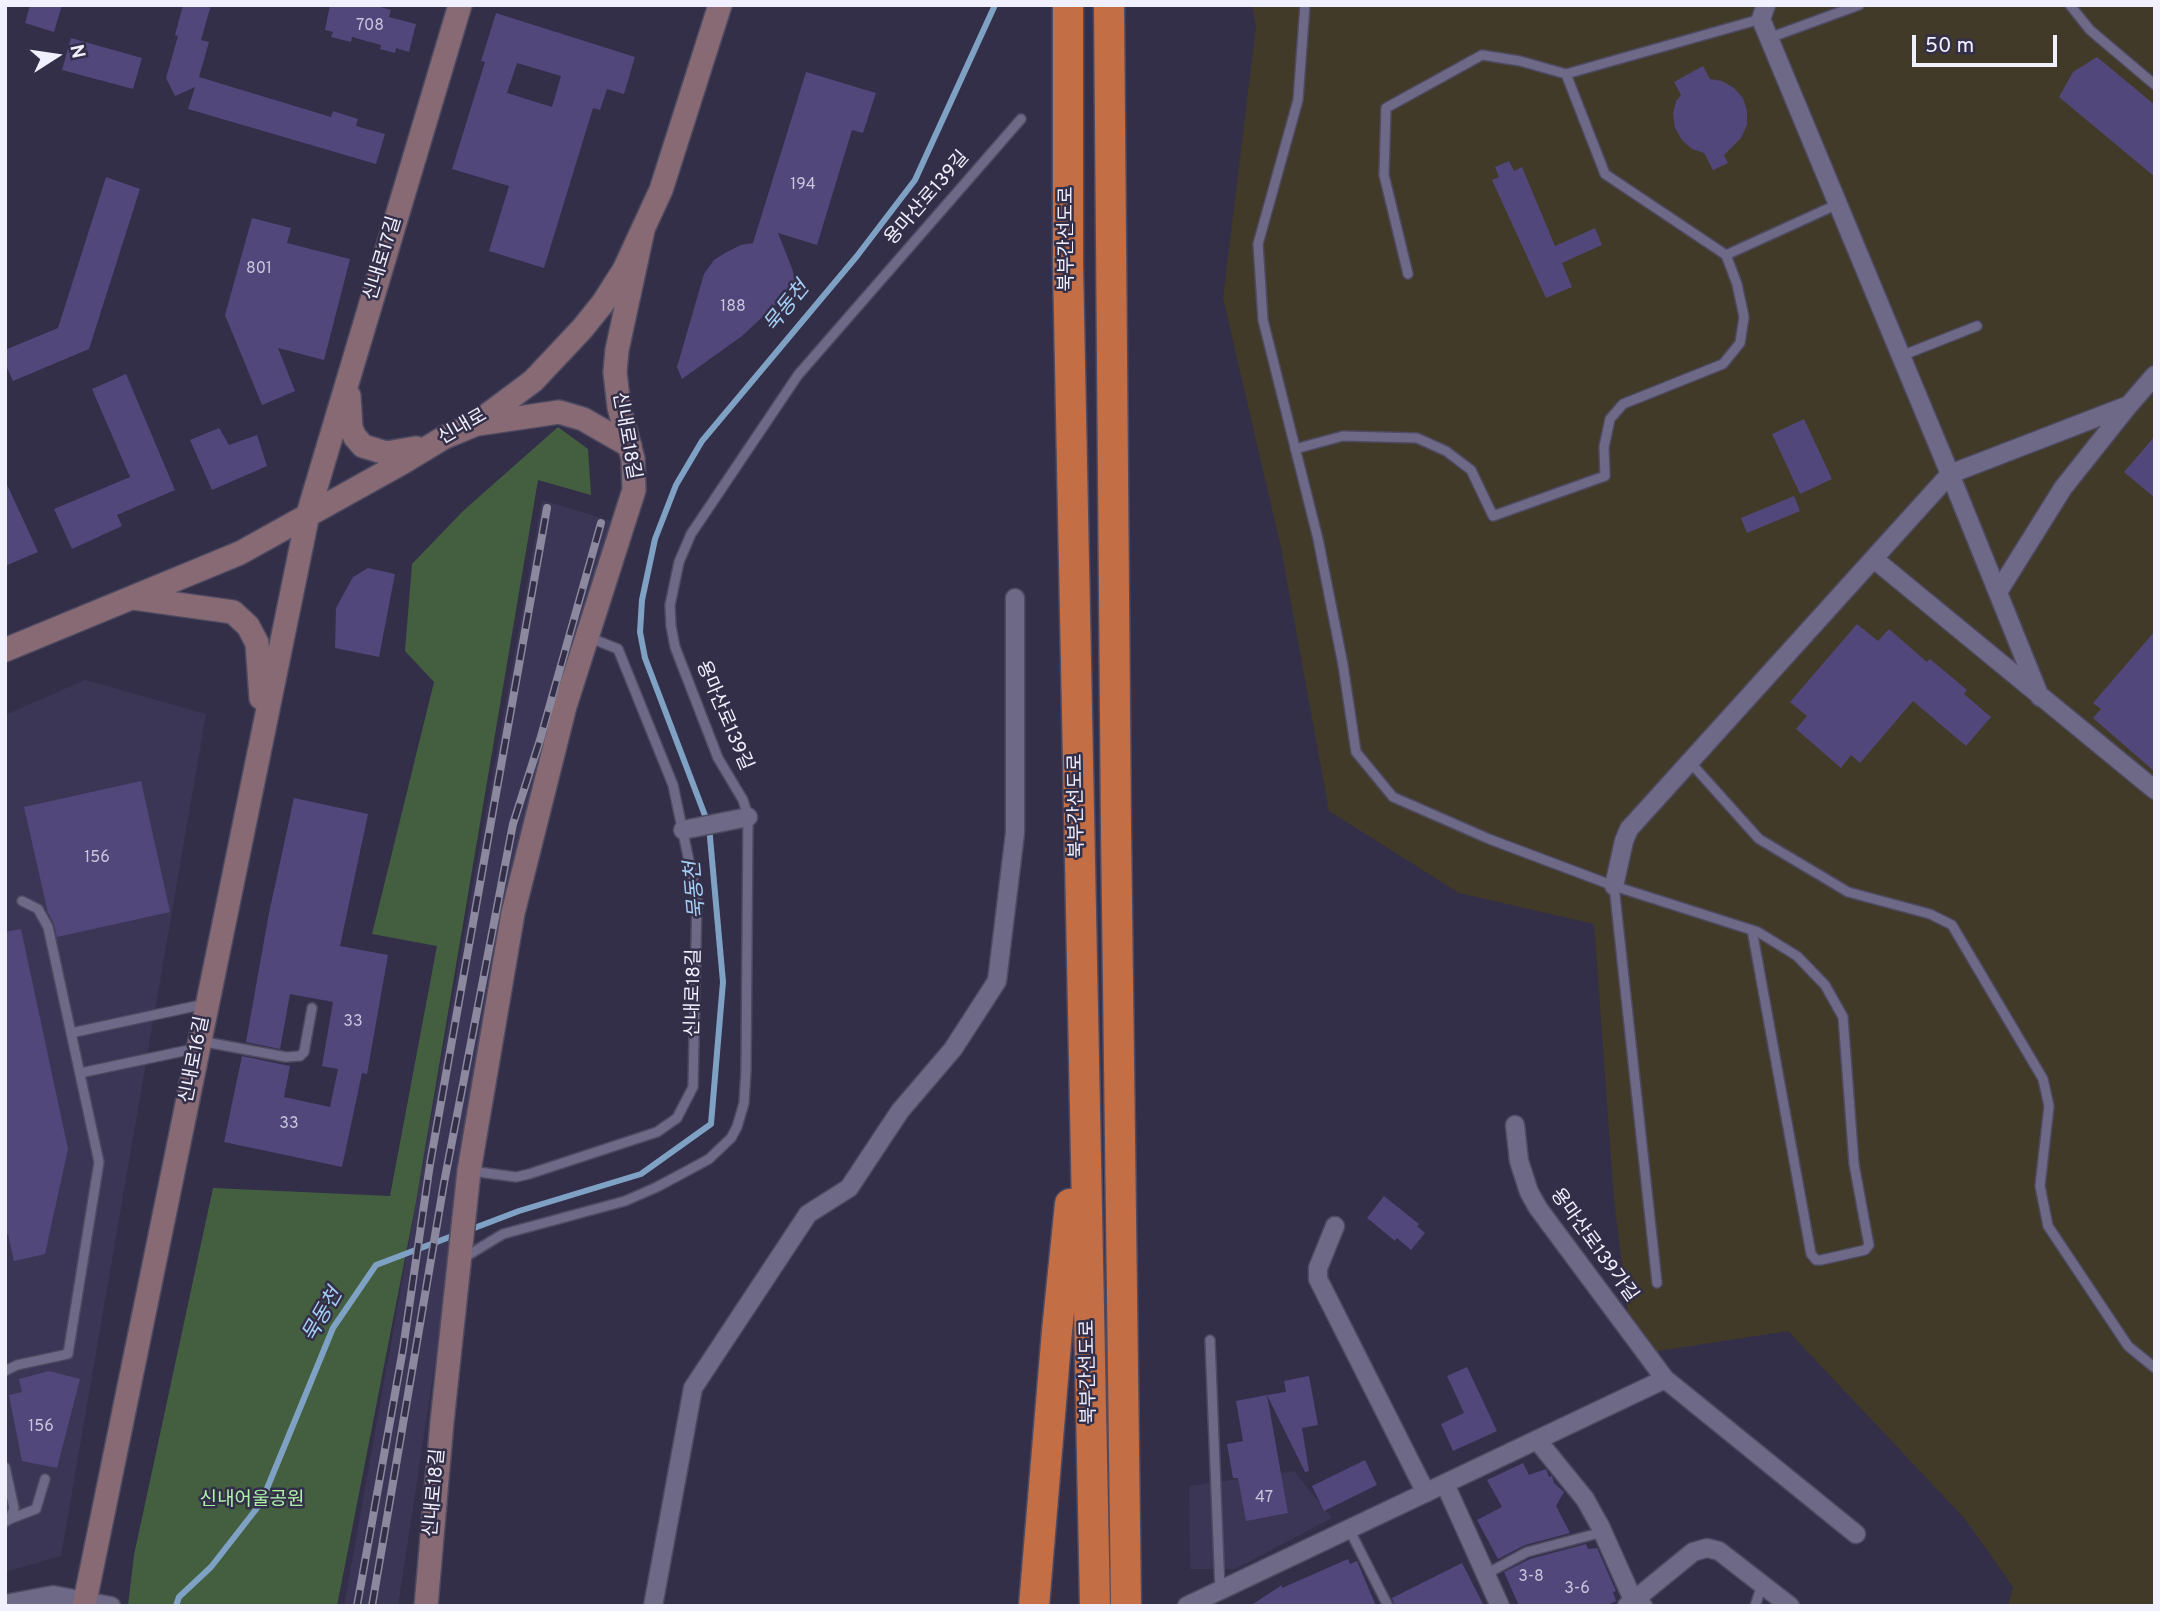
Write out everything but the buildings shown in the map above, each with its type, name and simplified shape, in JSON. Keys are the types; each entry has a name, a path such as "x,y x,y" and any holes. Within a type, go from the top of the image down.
{"highway":[{"name":"북부간선도로","path":"1068,5 1068,293 1095,1606"},
{"name":"북부간선도로","path":"1110,5 1126,1606"},
{"path":"1034,1606 1057,1331 1083,1081"},
{"path":"1125,1539 1145,1606"}],"street":[{"name":"신내로17길","path":"308,514 460,5"},
{"name":"신내로","path":"5,650 240,553 433,445 474,425 533,381 603,303 624,270 661,190 720,5"},
{"path":"1764,12 1769,38 2040,697"},
{"name":"신내로18길","path":"426,1606 469,1171 513,913 565,706 632,502 635,480 630,446 619,407 615,372 617,349 643,230"},
{"path":"351,370 349,419 358,442 368,449 386,453 433,445"},
{"path":"1998,592 2063,488 2155,375"},
{"path":"1614,886 1629,830 1950,474 2129,405"},
{"path":"474,425 559,412 583,419 630,446"},
{"name":"신내로16길","path":"85,1603 308,514"},
{"path":"1874,559 2155,790"},
{"path":"130,598 229,611 248,626 255,636 258,651 263,730"},
{"path":"653,1606 693,1388 808,1214 849,1188 900,1111 953,1049 997,981 1015,833 1015,598"},
{"path":"683,830 748,817"},
{"name":"용마산로139가길","path":"1515,1125 1519,1161 1533,1200 1665,1379 1856,1534"},
{"path":"1335,1226 1318,1268 1318,1279 1426,1493"},
{"path":"1187,1606 1665,1379"},
{"path":"1537,1440 1585,1499 1635,1603 1693,1552 1707,1548 1719,1551 1790,1606"},
{"path":"1445,1484 1500,1606"},
{"path":"5,1604 53,1595 111,1606"}],"lane":[{"path":"1305,5 1298,100 1258,244 1263,320 1318,539 1343,665 1356,752 1393,797 1489,839 1614,886 1752,930 1797,956 1825,985 1843,1017 1854,1164 1869,1245 1864,1250 1821,1260 1816,1260 1811,1254 1752,930"},
{"path":"1769,38 1859,5"},
{"path":"2070,5 2090,30 2155,85"},
{"path":"1408,274 1384,175 1386,108 1482,55 1520,61 1566,74 1764,12"},
{"path":"1295,449 1343,436 1417,438 1446,451 1471,470 1493,516 1605,476 1604,447 1610,419 1623,404 1723,364 1740,343 1744,317 1737,284 1726,255 1605,174 1566,74"},
{"name":"용마산로139길","path":"458,1263 470,1252 503,1234 625,1200 657,1187 709,1159 731,1138 740,1118 745,1082 748,817 743,800 718,758 675,647 670,605 679,562 691,534 798,375 1021,118"},
{"path":"1726,255 1838,204"},
{"path":"1901,356 1977,326"},
{"name":"신내로18길","path":"469,1171 516,1177 657,1132 677,1118 693,1087 697,899 683,830 667,768 623,657 613,645 587,637"},
{"path":"1690,762 1759,839 1848,892 1930,914 1952,925 2043,1079 2049,1106 2040,1186 2048,1226 2128,1346 2155,1368"},
{"path":"1614,886 1657,1283"},
{"path":"5,1371 68,1354 99,1162 48,927 38,908 22,901"},
{"path":"71,1033 207,1004"},
{"path":"80,1073 200,1044 286,1057 300,1056 304,1052 312,1008"},
{"path":"1210,1340 1220,1590"},
{"path":"5,1467 14,1508 8,1520"},
{"path":"8,1520 36,1509 45,1479"},
{"path":"1349,1529 1388,1606"},
{"path":"1486,1574 1527,1552 1603,1532"},
{"path":"1755,1606 1762,1585"}],"shaded area":[{"path":"1252,5 2155,5 2155,1606 2008,1606 2013,1587 1965,1519 1788,1331 1633,1355 1614,1199 1594,924 1459,893 1329,811 1281,548 1223,298 1256,26"},
{"path":"542,500 611,521 489,1008 398,1606 344,1606"},
{"path":"85,680 206,714 61,1556 5,1572 5,715"},
{"path":"1294,1471 1332,1518 1235,1569 1190,1569 1189,1486"}],"green space":[{"name":"신내어울공원","path":"558,427 588,449 591,495 538,480 416,1202 337,1606 128,1606 134,1555 213,1188 390,1196 437,946 372,934 434,682 405,651 412,564 463,511"}],"waterway":[{"name":"묵동천","path":"469,1230 519,1211 641,1174 711,1124 723,982 709,826 645,658 640,632 642,600 655,539 676,485 702,441 857,256 915,180 995,5"},
{"name":"묵동천","path":"176,1606 179,1597 211,1567 261,1503 333,1328 376,1265 455,1235"}],"railway":[{"path":"357,1606 403,1349 430,1164 547,508"},
{"path":"372,1606 444,1183 513,824 540,740 601,523"}]}
